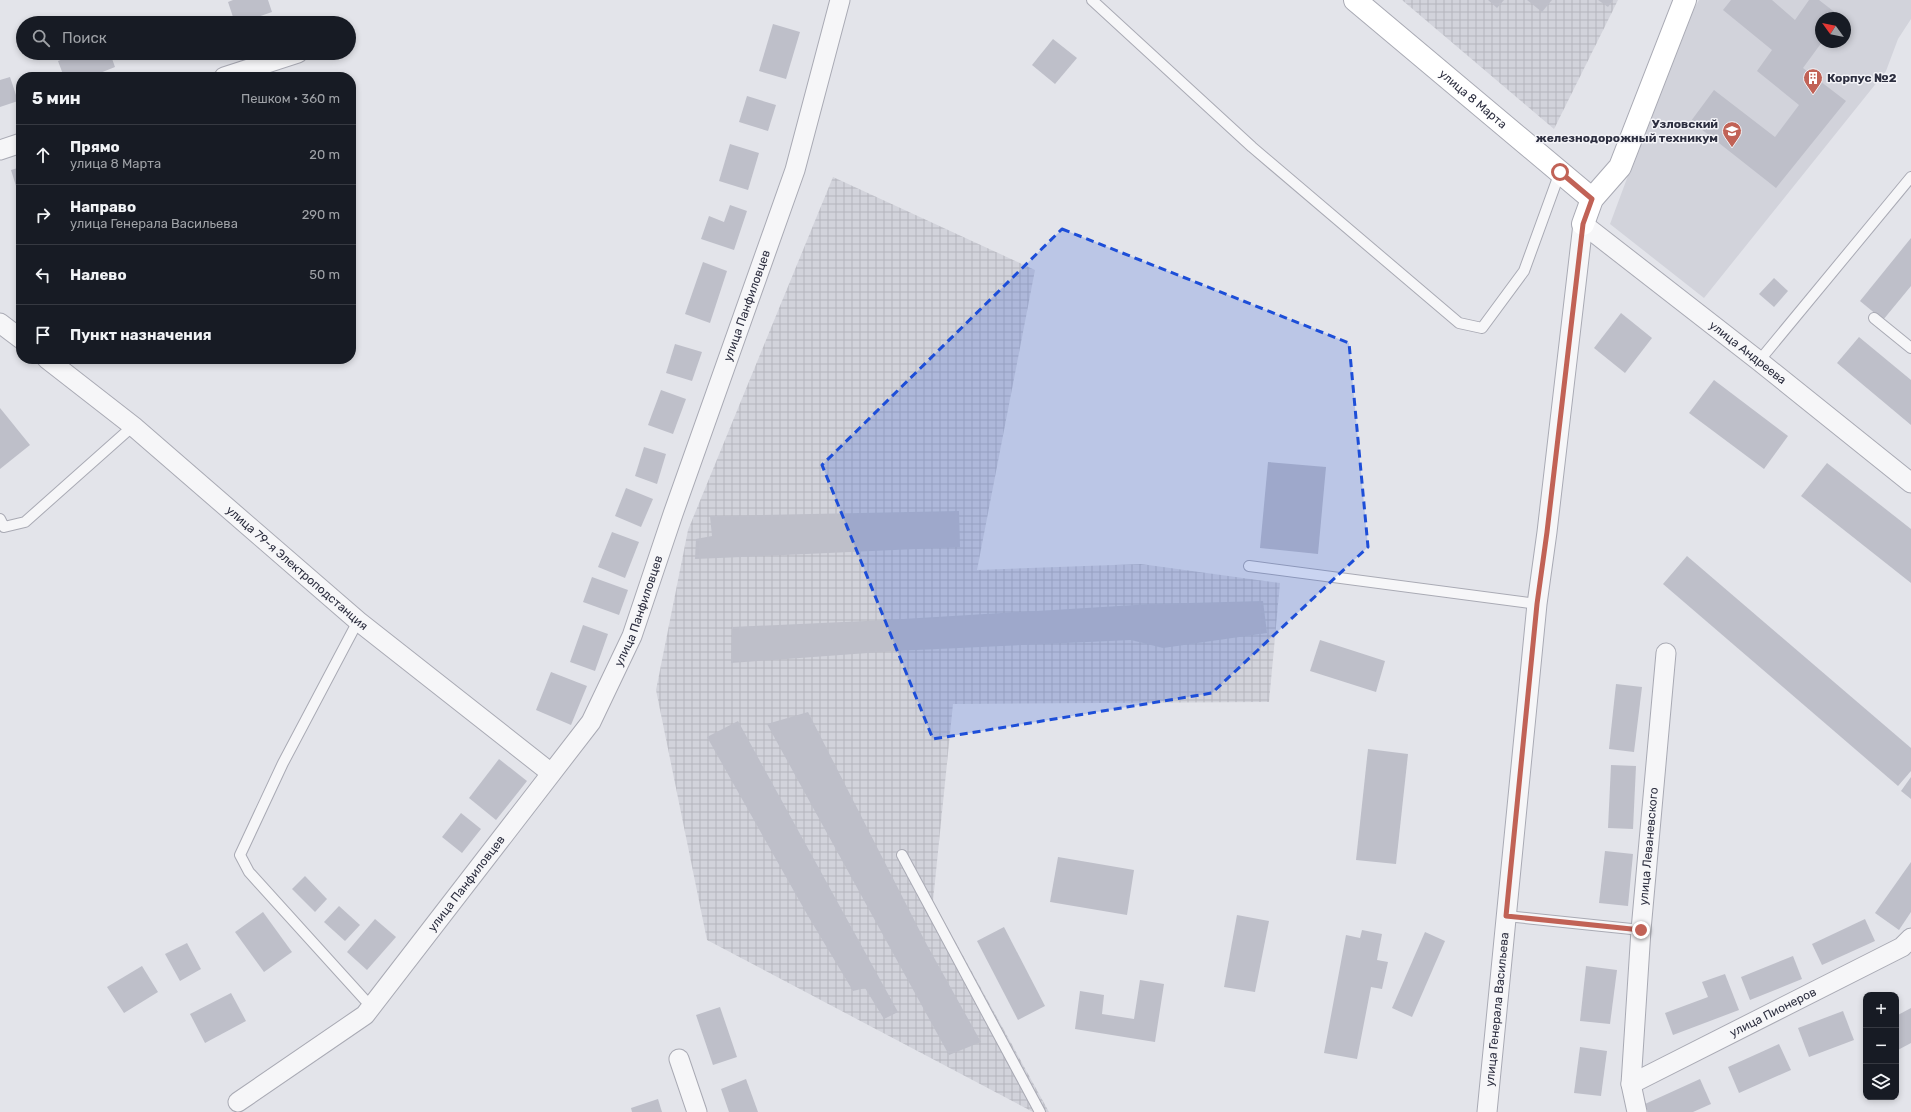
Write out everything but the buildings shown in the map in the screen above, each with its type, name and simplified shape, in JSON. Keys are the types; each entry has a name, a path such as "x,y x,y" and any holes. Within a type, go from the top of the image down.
{"main road":[{"name":"улица 8 Марта","path":"1355,0 1592,199"},
{"name":"улица Генерала Васильева","path":"1583,224 1592,199 1620,166 1685,0"}],"street":[{"name":"улица Панфиловцев","path":"238,1102 364,1015 591,722 632,636 673,514 795,170 840,0"},
{"path":"239,72 276,60"},
{"path":"0,150 16,145"},
{"name":"улица Андреева","path":"1583,224 1759,361 1911,483"},
{"name":"улица Генерала Васильева","path":"1487,1112 1537,604 1548,524 1583,224"},
{"path":"0,323 16,335"},
{"name":"улица 79-я Электроподстанция","path":"53,364 133,426 358,621 551,773"},
{"name":"улица Леваневского","path":"1637,1112 1632,1084 1641,930 1666,653"},
{"name":"улица Пионеров","path":"1632,1084 1902,947 1911,938"},
{"path":"679,1059 697,1112"}],"lane":[{"path":"1092,0 1252,147 1459,323 1482,328 1524,271 1560,172"},
{"path":"1759,361 1911,178"},
{"path":"1874,318 1911,348"},
{"path":"0,519 4,527 25,522 133,426"},
{"path":"1249,566 1537,604"},
{"path":"358,621 283,763 240,855 249,872 365,1000"},
{"path":"902,855 1040,1112"},
{"path":"1506,916 1641,930"}],"highlighted area":[{"path":"1062,229 1349,343 1368,547 1212,693 933,739 822,465"}],"shaded area":[{"path":"1402,0 1618,0 1554,129"},
{"name":"Узловский железнодорожный техникум","path":"1699,0 1911,0 1911,19 1898,39 1886,71 1704,298 1610,224 1683,28"},
{"path":"833,177 1035,270 977,570 1141,564 1280,583 1269,702 953,704 933,901 1049,1112 1033,1112 707,940 656,690 688,530"}],"place":[{"name":"Корпус №2","path":"1813,95"},
{"name":"Узловский железнодорожный техникум","path":"1732,148"}],"route":[{"path":"1560,172 1592,199 1583,224 1547,532 1537,604 1506,916 1641,930"}]}
